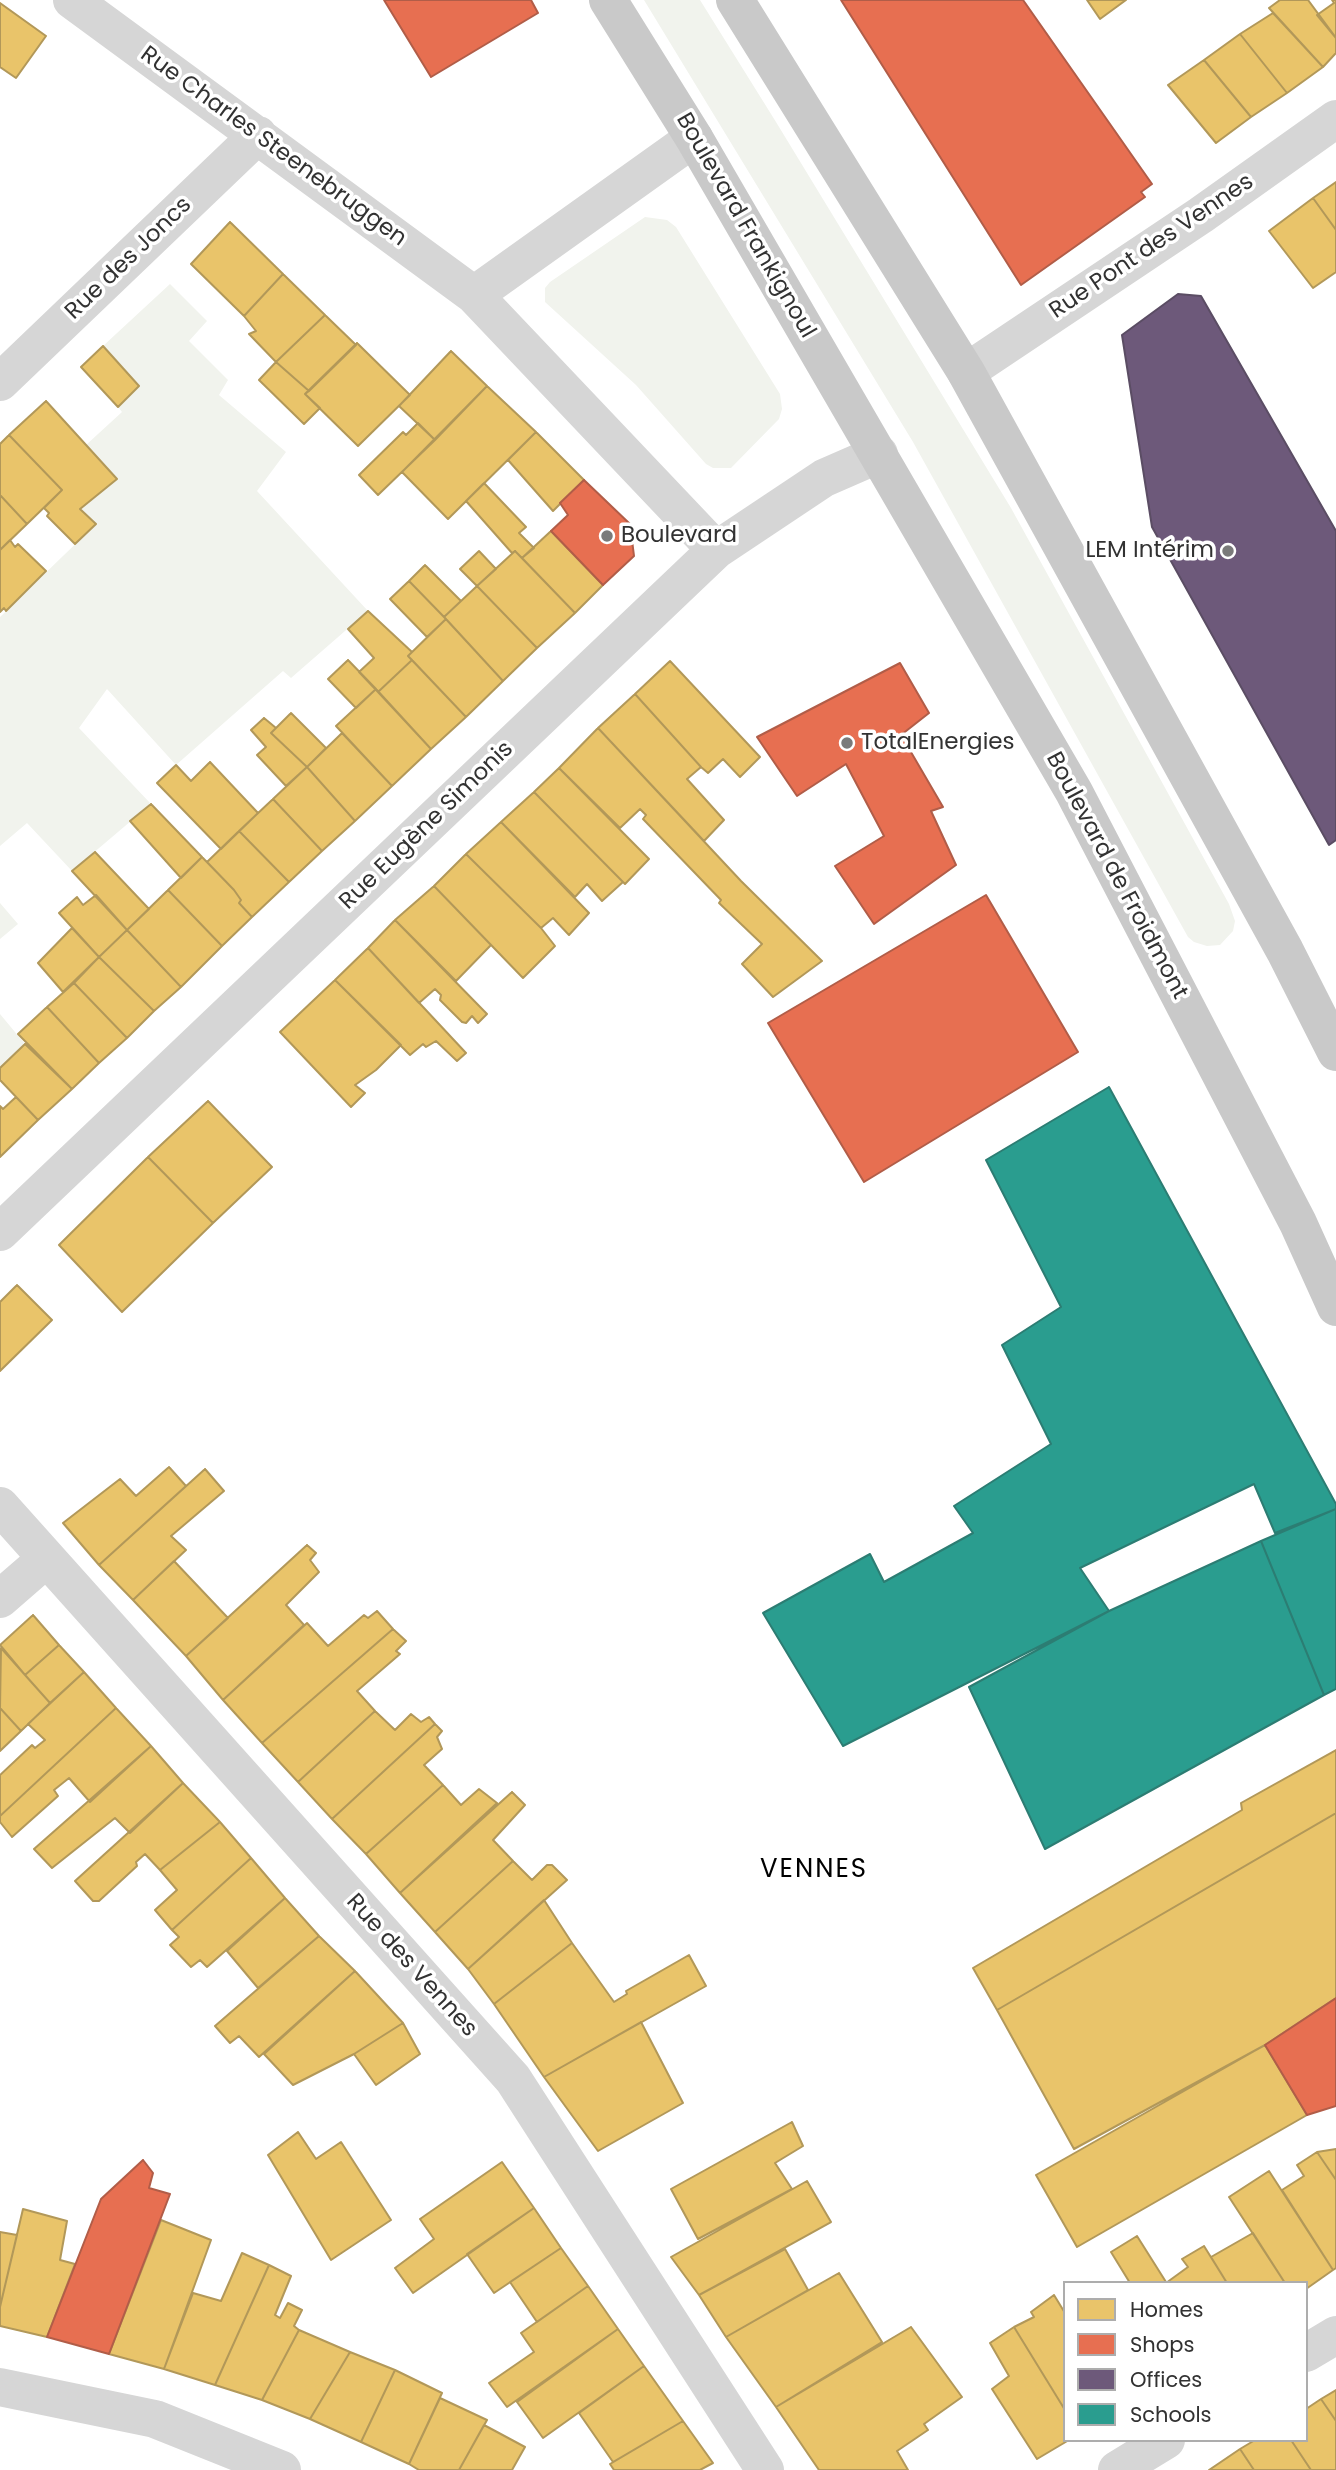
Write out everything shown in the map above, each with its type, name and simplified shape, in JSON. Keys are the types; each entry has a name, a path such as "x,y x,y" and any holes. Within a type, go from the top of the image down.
{"main road":[{"name":"Boulevard Frankignoul","path":"608,0 694,138 879,454"},
{"path":"735,0 966,372 1285,951 1336,1052"},
{"name":"Boulevard de Froidmont","path":"879,454 1074,792 1298,1223 1336,1307"}],"street":[{"name":"Rue Charles Steenebruggen","path":"72,0 474,295 716,550"},
{"name":"Rue Pont des Vennes","path":"966,372 1201,215 1336,119"},
{"name":"Rue des Joncs","path":"0,382 258,135"},
{"path":"474,295 694,138"},
{"name":"Rue Eugène Simonis","path":"0,1232 716,550 824,478 879,454"},
{"name":"Rue des Vennes","path":"0,1506 513,2079 765,2470"},
{"path":"0,1599 46,1559"},
{"path":"1308,2352 1336,2335"},
{"path":"0,2387 155,2419 282,2470"},
{"path":"1118,2470 1163,2442"}],"shaded area":[{"path":"644,0 700,0 776,122 1011,508 1229,904 1235,921 1233,931 1220,945 1207,946 1188,937 913,442"},
{"path":"645,217 667,220 676,227 780,394 782,409 779,419 731,468 713,468 706,464 636,385 545,302 545,288 550,282"},
{"path":"170,284 207,321 189,341 228,380 219,395 286,452 257,491 368,611 291,678 283,671 176,765 107,689 79,728 151,804 72,871 27,823 0,846 0,617 95,525 80,509 116,478 86,445 122,412 118,407 139,386 103,346"},
{"path":"0,903 18,924 0,939"},
{"path":"0,1014 25,1044 0,1068"}],"building: Homes":[{"path":"1087,0 1126,0 1100,19"},
{"path":"1280,0 1308,0 1336,38 1336,53 1323,67 1269,8"},
{"path":"1332,0 1336,0 1336,38 1317,15 1334,3"},
{"path":"0,3 46,36 16,78 0,67"},
{"path":"1273,13 1323,67 1287,93 1240,34"},
{"path":"1240,34 1287,93 1251,117 1204,60"},
{"path":"1204,60 1251,117 1216,143 1168,85"},
{"path":"1336,182 1336,230 1313,198"},
{"path":"1313,198 1336,230 1336,272 1313,288 1269,231"},
{"path":"230,222 283,274 244,316 191,264"},
{"path":"283,274 325,315 276,362 249,334 256,331 244,316"},
{"path":"325,315 356,345 309,391 276,362"},
{"path":"357,343 410,395 358,446 305,394"},
{"path":"103,346 139,386 118,407 81,367"},
{"path":"451,351 487,386 435,440 399,406"},
{"path":"276,362 309,391 305,394 320,408 304,424 259,380"},
{"path":"487,386 536,432 448,519 402,472"},
{"path":"46,401 117,479 80,509 96,524 75,544 47,516 49,513 44,508 62,490 9,435"},
{"path":"418,423 435,440 378,495 359,475 403,432 406,435"},
{"path":"536,432 584,480 553,511 508,460"},
{"path":"9,435 62,490 27,524 0,495 0,444"},
{"path":"484,483 526,527 519,533 534,548 522,558 515,551 512,553 466,501"},
{"path":"0,495 27,524 0,550"},
{"path":"551,531 603,585 575,613 522,558"},
{"path":"10,540 15,547 18,544 46,571 6,611 4,608 0,612 0,550"},
{"path":"479,551 496,569 477,586 460,569"},
{"path":"515,551 575,613 537,648 477,586"},
{"path":"425,565 461,601 444,617 409,581"},
{"path":"409,581 446,619 427,637 390,599"},
{"path":"477,586 537,648 503,681 444,617"},
{"path":"368,611 412,652 408,656 412,660 378,692 359,672 374,658 348,629"},
{"path":"446,619 503,681 466,717 408,656"},
{"path":"348,660 376,689 356,708 328,679"},
{"path":"412,660 466,717 431,749 378,692"},
{"path":"670,661 760,757 740,777 723,759 708,773 635,694"},
{"path":"376,689 431,749 392,786 336,726"},
{"path":"635,694 701,767 687,779 724,820 704,841 598,728"},
{"path":"291,713 326,748 307,767 271,733"},
{"path":"264,718 276,728 271,733 307,767 286,786 257,755 266,747 251,730"},
{"path":"598,728 741,881 822,961 773,997 742,964 762,944 719,903 721,900 643,819 646,815 640,809 620,828 559,768"},
{"path":"342,733 392,786 355,821 307,767"},
{"path":"210,762 258,813 221,849 157,783 176,765 191,781"},
{"path":"307,767 355,821 322,851 273,799"},
{"path":"559,768 649,859 625,884 534,792"},
{"path":"534,792 623,882 602,901 587,884 575,897 501,822"},
{"path":"273,799 322,851 289,882 239,831"},
{"path":"151,804 202,857 181,878 130,821"},
{"path":"501,822 589,913 569,935 553,918 541,928 466,854"},
{"path":"239,831 289,882 252,917 239,903 241,900 234,890 207,862"},
{"path":"95,852 149,909 127,930 72,871"},
{"path":"466,854 541,928 555,946 523,978 434,886"},
{"path":"202,857 234,890 241,900 239,903 252,917 222,946 168,890"},
{"path":"434,886 491,945 456,981 395,920"},
{"path":"168,890 222,946 181,987 127,930"},
{"path":"96,895 127,930 99,957 59,913 77,897 83,905"},
{"path":"395,920 487,1014 478,1023 472,1016 466,1023 462,1022 440,1000 441,995 435,989 419,1003 368,948"},
{"path":"72,928 99,957 63,992 38,963"},
{"path":"127,930 181,987 154,1011 99,957"},
{"path":"368,948 466,1053 457,1061 436,1041 426,1047 423,1044 410,1055 335,980"},
{"path":"99,957 154,1011 127,1038 74,983"},
{"path":"335,980 401,1045 376,1070 355,1085 365,1093 351,1107 280,1032"},
{"path":"74,983 127,1038 99,1063 47,1007"},
{"path":"47,1007 99,1063 72,1089 18,1034"},
{"path":"25,1044 72,1089 38,1120 0,1080 0,1068"},
{"path":"16,1097 38,1120 0,1157 0,1106 3,1109"},
{"path":"208,1101 272,1167 213,1223 148,1157"},
{"path":"148,1157 213,1223 122,1312 59,1245"},
{"path":"17,1285 52,1320 0,1371 0,1302"},
{"path":"169,1467 186,1486 99,1565 63,1523 120,1479 136,1496"},
{"path":"205,1469 224,1491 171,1536 186,1550 133,1600 99,1565"},
{"path":"307,1545 316,1553 310,1560 319,1572 286,1605 304,1625 223,1700 186,1656"},
{"path":"174,1561 228,1618 186,1656 133,1600"},
{"path":"377,1611 393,1629 262,1743 223,1700 307,1623 328,1646 364,1615 368,1618"},
{"path":"33,1615 59,1645 25,1675 0,1645"},
{"path":"393,1629 406,1641 396,1651 400,1654 357,1691 375,1711 298,1782 262,1743"},
{"path":"59,1645 84,1672 50,1703 25,1675"},
{"path":"1,1648 50,1703 21,1731 0,1708"},
{"path":"84,1672 116,1708 0,1816 0,1775 32,1745 35,1748 45,1740 28,1724"},
{"path":"0,1708 21,1731 0,1751"},
{"path":"116,1708 151,1746 90,1802 69,1778 54,1790 58,1796 12,1837 0,1822 0,1816"},
{"path":"375,1711 395,1730 411,1714 421,1722 429,1717 435,1724 332,1819 298,1782"},
{"path":"435,1724 442,1731 437,1737 442,1749 424,1765 443,1785 366,1854 332,1819"},
{"path":"151,1746 183,1783 130,1833 115,1818 52,1868 34,1849"},
{"path":"1336,1750 1336,1813 997,2010 973,1968 1242,1810 1241,1803"},
{"path":"183,1783 220,1822 160,1870 145,1854 136,1862 137,1866 99,1901 93,1901 75,1881"},
{"path":"443,1785 461,1805 479,1789 497,1803 400,1893 366,1854"},
{"path":"512,1792 525,1805 493,1840 513,1861 435,1932 400,1893"},
{"path":"1336,1813 1336,1998 1265,2045 1074,2149 997,2010"},
{"path":"220,1822 251,1858 172,1930 155,1910 177,1890 160,1870"},
{"path":"251,1858 285,1898 207,1967 200,1960 191,1967 170,1945 179,1937 172,1930"},
{"path":"513,1861 532,1880 547,1865 552,1865 567,1880 468,1969 435,1932"},
{"path":"285,1898 319,1936 258,1988 227,1951"},
{"path":"544,1900 572,1943 494,2004 468,1969"},
{"path":"319,1936 355,1971 259,2057 239,2036 230,2043 215,2026"},
{"path":"572,1943 614,2002 627,1994 626,1991 689,1955 706,1986 544,2077 494,2004"},
{"path":"355,1971 403,2023 354,2054 293,2085 264,2054"},
{"path":"641,2022 683,2103 598,2151 544,2077"},
{"path":"403,2023 420,2054 376,2085 354,2054"},
{"path":"1265,2045 1307,2115 1077,2247 1036,2175"},
{"path":"792,2122 803,2146 775,2163 792,2189 698,2239 671,2189"},
{"path":"298,2132 316,2159 341,2142 391,2220 331,2260 268,2155"},
{"path":"1336,2149 1336,2180 1317,2152"},
{"path":"1317,2152 1336,2180 1336,2268 1333,2270 1282,2190 1304,2176 1297,2165"},
{"path":"502,2162 534,2208 413,2293 395,2268 434,2239 420,2219"},
{"path":"1269,2171 1333,2270 1308,2288 1308,2281 1284,2281 1229,2197"},
{"path":"807,2181 831,2222 699,2295 671,2257"},
{"path":"534,2208 561,2248 494,2293 467,2254"},
{"path":"23,2209 67,2221 60,2260 75,2264 47,2337 0,2326 0,2307"},
{"path":"161,2220 211,2240 164,2369 109,2354"},
{"path":"0,2232 17,2235 0,2307"},
{"path":"1253,2233 1284,2281 1226,2281 1211,2257"},
{"path":"1137,2236 1165,2281 1129,2281 1111,2252"},
{"path":"1204,2246 1226,2281 1169,2281 1188,2267 1182,2259"},
{"path":"561,2248 588,2286 537,2322 510,2282"},
{"path":"785,2249 808,2290 726,2337 699,2295"},
{"path":"242,2253 269,2265 215,2385 164,2369 193,2293 221,2301"},
{"path":"269,2265 291,2276 275,2315 280,2318 288,2303 302,2310 294,2326 299,2330 262,2400 215,2385"},
{"path":"839,2273 882,2342 776,2407 726,2337"},
{"path":"588,2286 618,2329 507,2407 489,2383 534,2352 521,2333"},
{"path":"1054,2295 1063,2310 1063,2407 1014,2327 1034,2317 1031,2312"},
{"path":"911,2327 962,2397 924,2424 928,2430 897,2451 908,2470 819,2470 776,2407"},
{"path":"1014,2327 1063,2407 1063,2442 1066,2442 1037,2459 992,2389 1009,2376 990,2343"},
{"path":"618,2329 644,2366 543,2438 517,2402"},
{"path":"299,2330 350,2352 310,2419 262,2400"},
{"path":"350,2352 395,2370 361,2442 310,2419"},
{"path":"644,2366 683,2421 613,2462 579,2413"},
{"path":"395,2370 442,2393 409,2464 361,2442"},
{"path":"1336,2390 1336,2421 1321,2399"},
{"path":"440,2398 487,2420 459,2470 419,2470 409,2464"},
{"path":"1321,2399 1336,2421 1336,2470 1311,2470 1292,2442 1308,2442 1308,2408"},
{"path":"683,2421 713,2463 700,2470 614,2470 610,2464"},
{"path":"484,2425 525,2447 512,2470 459,2470"},
{"path":"1252,2442 1292,2442 1311,2470 1254,2470 1240,2449"},
{"path":"1240,2449 1254,2470 1209,2470"}],"building: Shops":[{"path":"384,0 531,0 538,13 431,77"},
{"path":"841,0 1023,0 1152,184 1141,192 1145,197 1021,285"},
{"path":"584,480 630,524 634,556 603,585 551,531 568,515 560,503"},
{"path":"900,663 929,713 901,735 943,807 931,811 956,865 874,924 835,866 884,836 846,764 797,796 757,737"},
{"path":"986,895 1078,1052 864,1182 768,1023"},
{"path":"1336,1998 1336,2106 1307,2115 1265,2045"},
{"path":"143,2160 153,2173 149,2188 170,2194 109,2354 47,2337 101,2199"}],"building: Offices":[{"path":"1178,294 1201,296 1336,531 1336,840 1329,845 1152,527 1122,335"}],"building: Schools":[{"path":"1109,1087 1336,1504 1336,1509 1275,1533 1254,1484 1080,1568 1109,1611 843,1746 763,1613 870,1554 884,1582 973,1533 954,1506 1051,1444 1002,1345 1061,1307 986,1160"},
{"path":"1336,1509 1336,1689 1324,1695 1261,1541"},
{"path":"1261,1541 1324,1695 1045,1849 969,1687 1109,1611"}],"place":[{"name":"Boulevard","path":"607,536"},
{"name":"LEM Intérim","path":"1228,551"},
{"name":"TotalEnergies","path":"847,743"}],"district":[{"name":"VENNES","path":"814,1870"}]}
